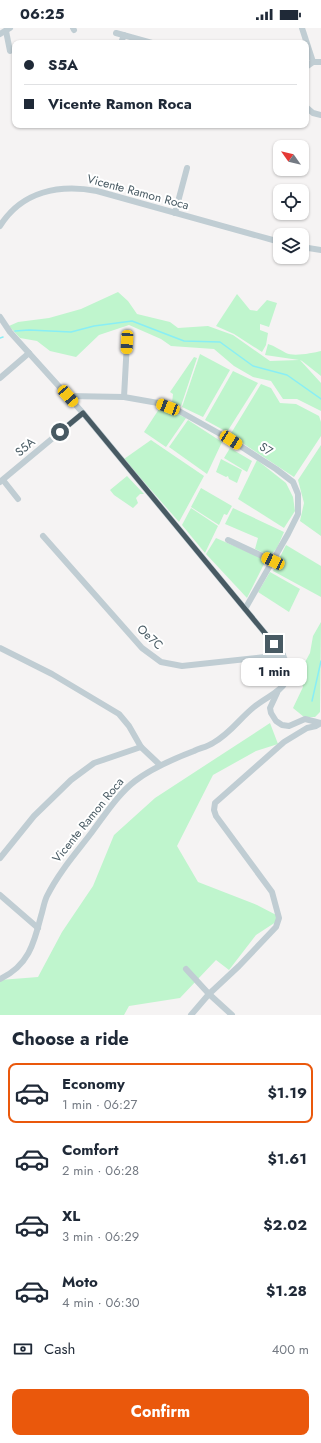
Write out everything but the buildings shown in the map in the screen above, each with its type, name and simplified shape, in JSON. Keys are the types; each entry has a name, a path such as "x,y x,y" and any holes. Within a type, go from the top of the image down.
{"street":[{"path":"302,28 306,40"},
{"path":"5,31 10,51"},
{"path":"116,33 142,40"},
{"path":"122,40 124,35"},
{"path":"309,50 313,62"},
{"path":"309,64 313,62 321,62"},
{"path":"309,110 313,113 321,115"},
{"path":"175,213 187,168"},
{"name":"Vicente Ramon Roca","path":"0,226 13,210 33,196 54,190 81,188 97,191 273,240"},
{"path":"309,248 321,250"},
{"name":"Vicente Ramon Roca","path":"0,317 10,332 83,413 283,655 288,666 286,682 277,692 253,707 230,732 213,744 160,765 134,782 119,797 62,870 46,898 32,947 26,958 17,968 1,978"},
{"path":"124,397 127,342"},
{"path":"0,378 29,353"},
{"name":"S7","path":"68,396 124,397 158,403 179,411 231,440 293,482 298,494 298,514 245,609"},
{"name":"S5A","path":"1,481 83,413"},
{"path":"1,481 18,499"},
{"name":"Oe7C","path":"43,536 142,648 161,662 182,666 283,655"},
{"path":"228,540 273,561"},
{"path":"0,648 52,674 119,714 129,726 141,747 160,765"},
{"path":"277,692 270,708 276,721 282,725 288,726 305,719 321,723"},
{"path":"191,1015 209,994 239,966 276,927 279,918 272,892 216,816 214,810 215,803 284,742 307,728 321,723"},
{"path":"0,858 34,816 71,780 94,763 141,747"},
{"path":"0,895 38,928"},
{"path":"186,969 209,994 232,1015"}],"green space":[{"path":"118,292 128,301 137,314 170,322 178,328 208,326 233,335 270,361 299,360 265,355 268,344 293,355 321,351 321,376 300,360 321,383 321,411 297,399 283,399 271,381 253,377 234,366 214,349 171,346 161,339 129,325 99,335 76,357 50,351 37,341 20,338 9,326 18,322 49,318 81,309"},
{"path":"237,294 250,310 257,311 267,300 277,303 269,327 260,324 260,330 268,333 266,345 262,352 234,334 216,326"},
{"path":"200,354 230,370 203,417 182,407"},
{"path":"194,357 197,358 181,406 172,403 173,394 170,392"},
{"path":"233,371 258,383 227,432 205,420"},
{"path":"261,384 271,388 280,403 296,404 319,416 321,422 321,436 294,477 230,435"},
{"path":"161,406 186,418 166,447 144,432"},
{"path":"188,420 222,442 207,474 169,447"},
{"path":"151,440 204,476 179,522 124,459"},
{"path":"321,445 321,536 300,521 304,503 298,480"},
{"path":"230,448 252,461 247,472 224,458"},
{"path":"221,459 242,470 237,483 229,479 228,476 226,477 216,472"},
{"path":"257,460 286,483 293,497 295,511 284,528 238,499"},
{"path":"127,476 144,494 140,494 136,498 138,503 133,508 114,495 110,490"},
{"path":"201,488 232,506 227,515 224,514 219,525 191,507"},
{"path":"191,508 218,526 205,553 182,525"},
{"path":"233,508 284,532 277,548 270,556 255,549 258,538 225,524"},
{"path":"216,538 266,560 247,598 206,554"},
{"path":"286,545 321,566 321,597 273,571"},
{"path":"270,572 300,589 289,612 258,592"},
{"path":"321,622 320,712 315,717 304,717 293,708 303,687 299,673 310,653 313,636"},
{"path":"270,723 278,744 256,751 213,775 177,846 198,882 257,905 282,918 256,935 229,970 216,960 180,998 129,1006 124,1015 0,1015 0,980 38,977 62,932 93,886 114,835 155,798"}],"waterway":[{"path":"15,331 29,330 71,332 94,326 132,321 184,341 220,342 253,366 287,375 321,399"},
{"path":"312,701 321,661"}],"route":[{"path":"60,432 83,413 274,644"}]}
